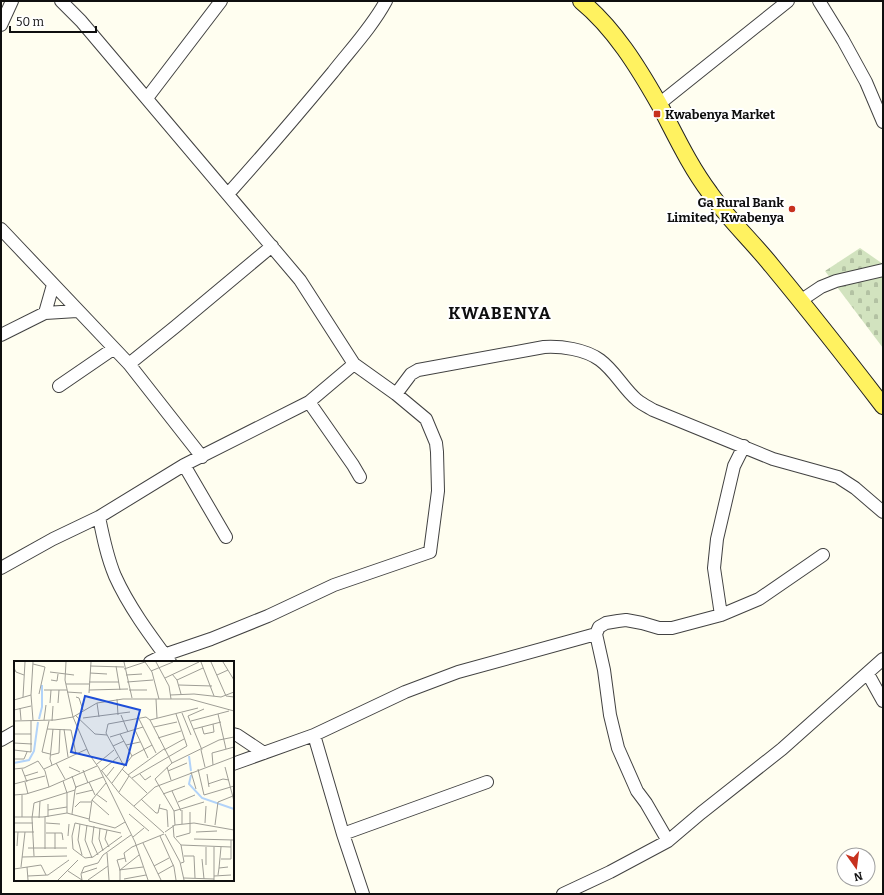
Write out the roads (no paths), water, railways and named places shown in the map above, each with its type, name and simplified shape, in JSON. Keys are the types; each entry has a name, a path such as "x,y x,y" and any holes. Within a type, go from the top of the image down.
{"main road":[{"path":"581,1 617,39 641,74 659,104 694,170 710,194 772,266 883,406"}],"street":[{"path":"1,25 12,1"},
{"path":"61,1 81,21 147,98 300,280 354,364 396,394 426,419 436,443 438,491 430,552 334,585 268,616 167,658 154,661"},
{"path":"147,98 221,1"},
{"path":"228,194 287,128 379,14 386,1"},
{"path":"659,104 788,1"},
{"path":"819,1 866,82 883,122"},
{"path":"1,229 128,364 202,457"},
{"path":"128,364 272,246"},
{"path":"800,301 821,287 836,281 883,270"},
{"path":"45,313 53,285"},
{"path":"1,335 45,313 77,311"},
{"path":"396,394 411,374 418,370 544,347 573,349 591,354 600,360 639,401 678,420 773,459 838,477 855,488 883,512"},
{"path":"59,386 113,348"},
{"path":"1,568 53,539 99,517 184,465 309,402 354,364"},
{"path":"309,402 360,477"},
{"path":"721,615 714,568 717,539 734,466 744,446"},
{"path":"184,465 226,537"},
{"path":"99,517 107,553 115,576 140,620 167,658"},
{"path":"668,841 646,803 637,791 618,748 610,715 604,670 596,634 599,627 606,623 626,620 659,628 672,628 721,615 759,599 823,555"},
{"path":"234,764 314,735 405,692 458,672 596,634"},
{"path":"563,894 610,872 668,841 782,749 868,674 883,659"},
{"path":"868,674 883,701"},
{"path":"1,740 14,733"},
{"path":"234,734 264,753"},
{"path":"314,735 343,834 363,894"},
{"path":"343,834 487,782"}],"place":[{"name":"Kwabenya Market","path":"657,114"},
{"name":"Ga Rural Bank Limited, Kwabenya","path":"792,209"}],"district":[{"name":"KWABENYA","path":"500,313"}]}
